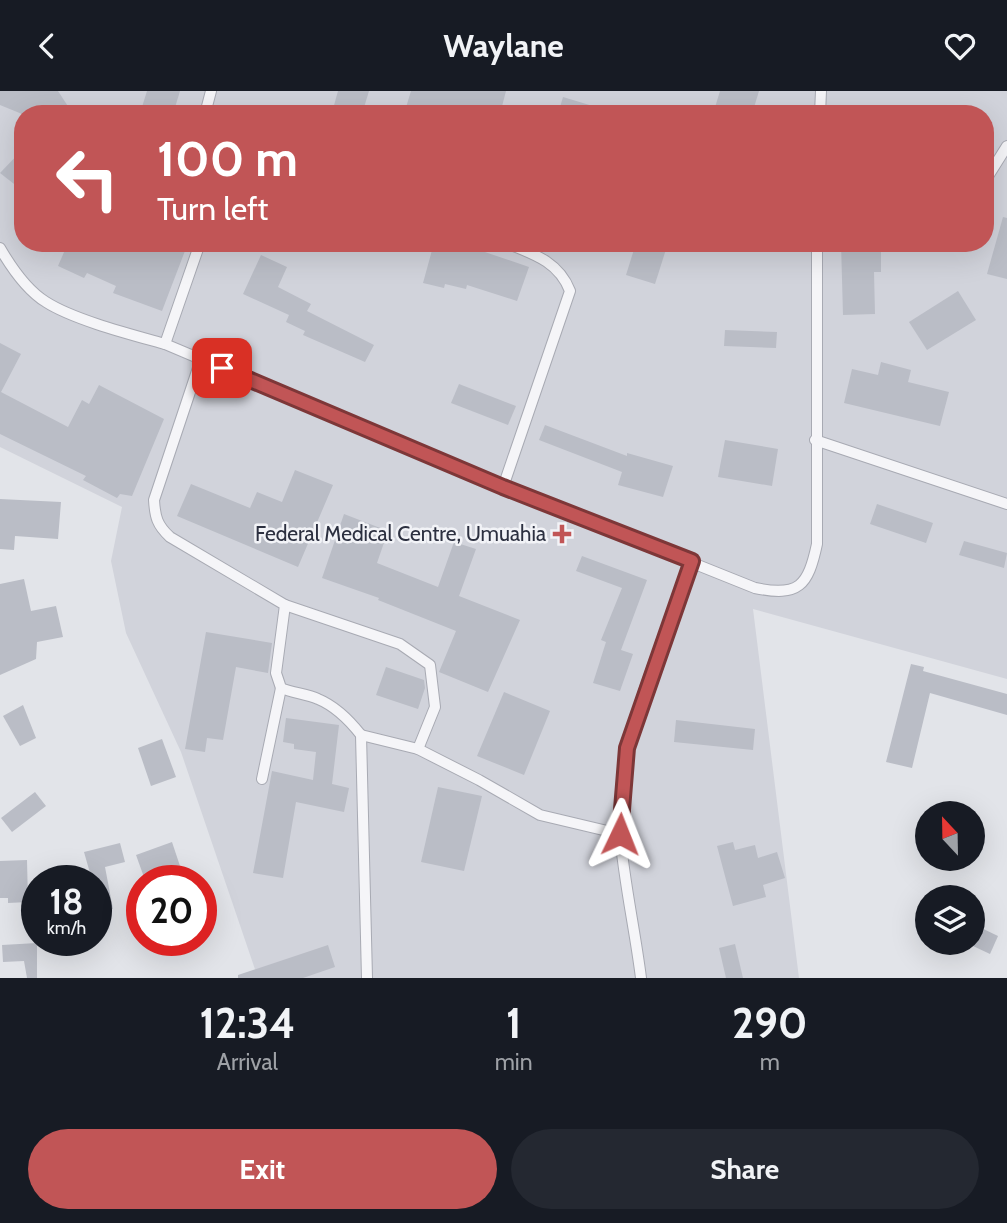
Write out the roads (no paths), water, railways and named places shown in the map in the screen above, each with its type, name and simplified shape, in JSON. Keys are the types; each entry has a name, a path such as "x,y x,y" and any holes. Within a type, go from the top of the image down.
{"lane":[{"path":"994,167 1007,146"},
{"path":"0,248 11,267 46,302 119,331 165,344 503,487 755,588 780,593 798,588 810,572 817,544 817,252"},
{"path":"165,344 197,252"},
{"path":"503,487 570,291 564,275 540,256 530,252"},
{"path":"201,359 154,500 158,526 170,537 285,604 400,644 430,665 435,707 418,749"},
{"path":"815,440 1007,504"},
{"path":"640,978 620,834 627,748 692,561"},
{"path":"262,779 281,688 276,673 285,604"},
{"path":"281,688 300,696 317,698 349,720 361,735 367,978"},
{"path":"361,735 418,749 480,780 540,815 620,834"}],"place":[{"name":"Federal Medical Centre, Umuahia","path":"562,534"}]}
